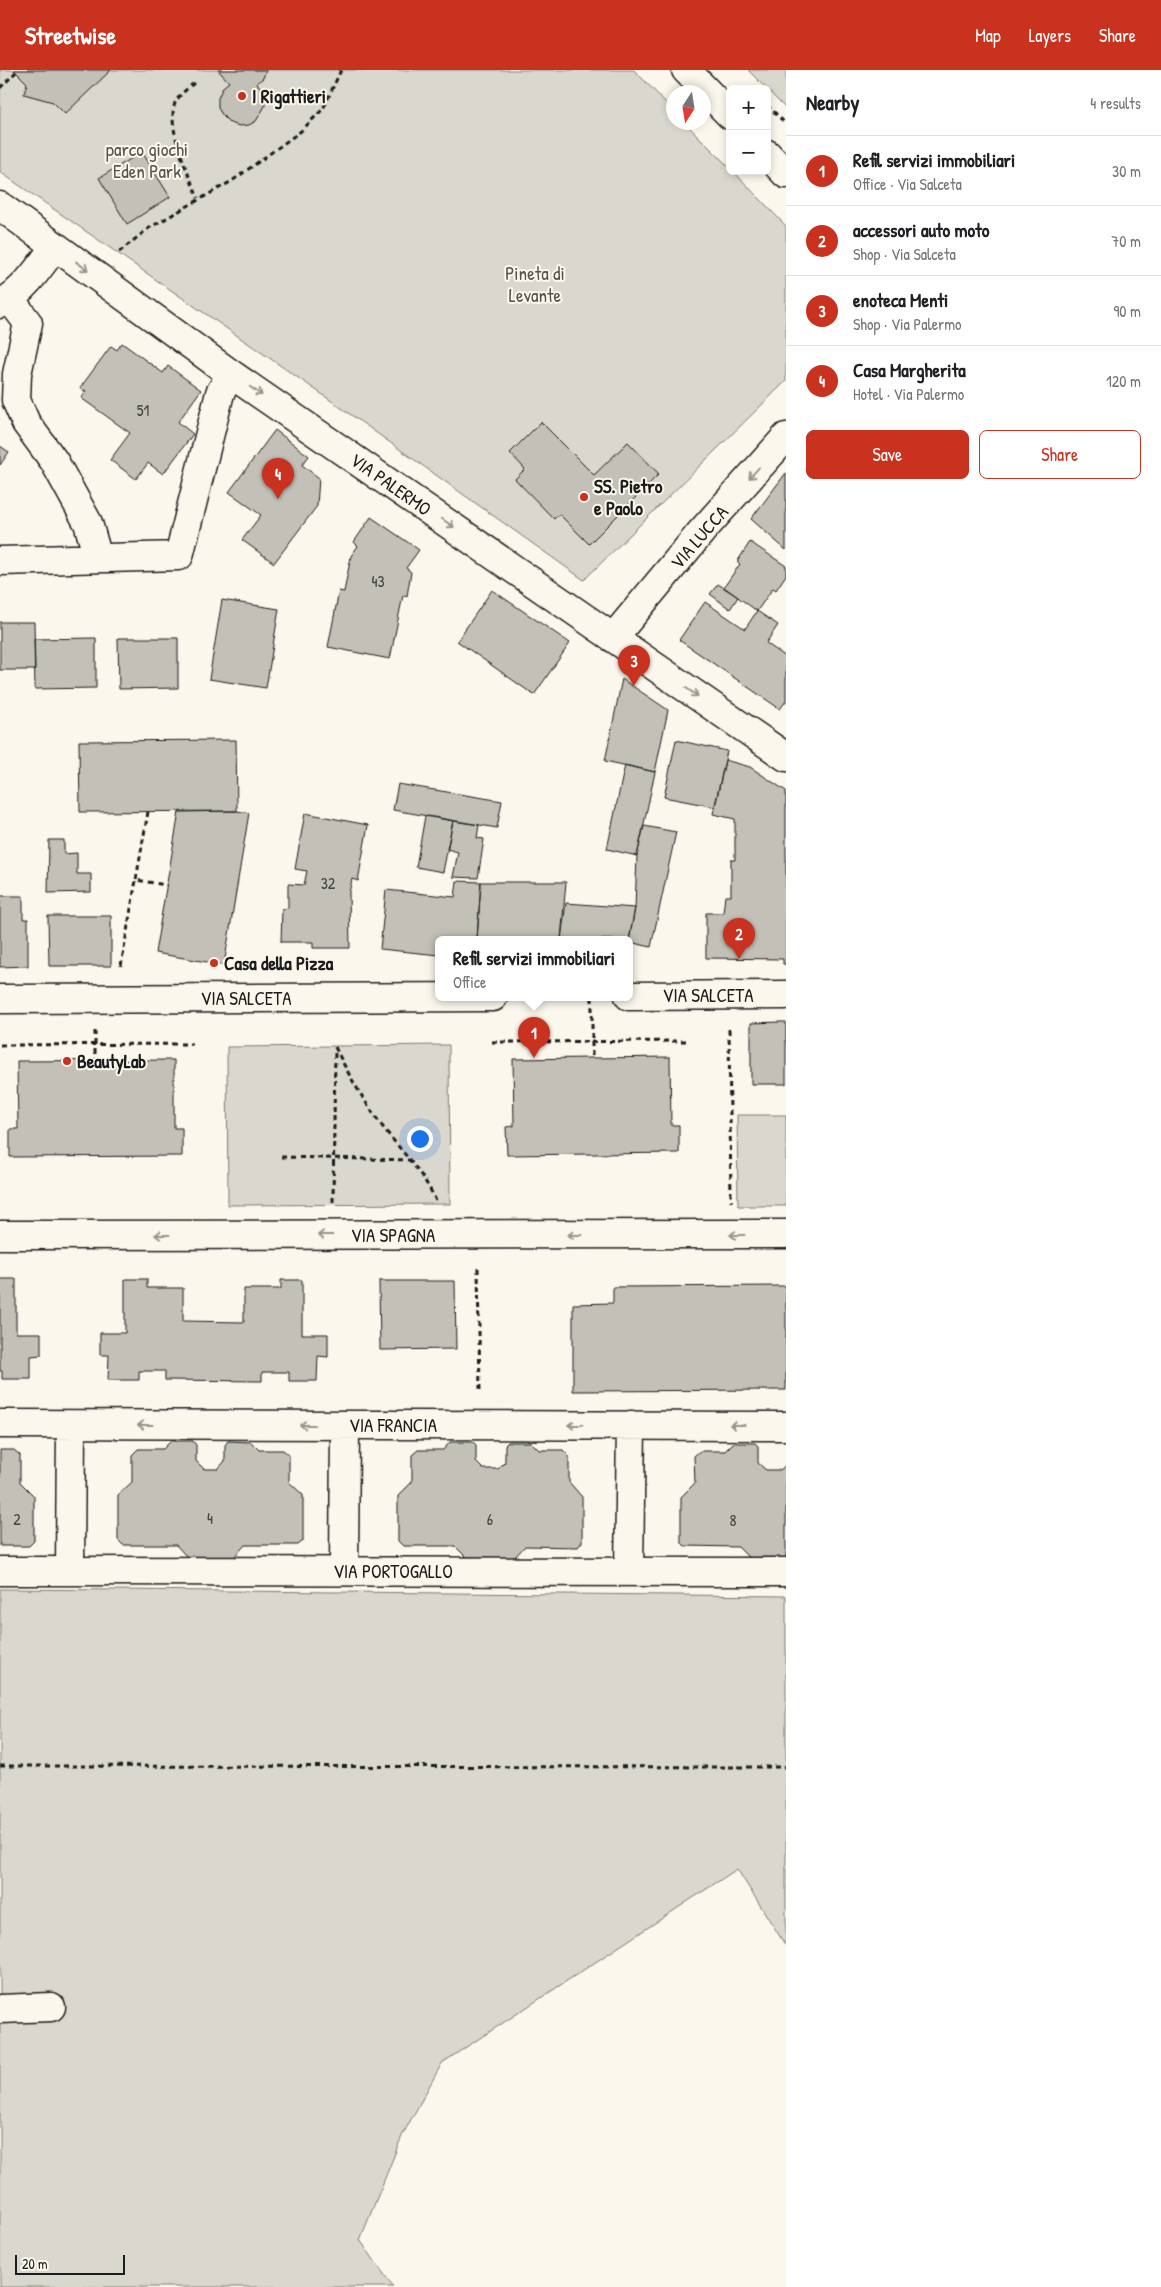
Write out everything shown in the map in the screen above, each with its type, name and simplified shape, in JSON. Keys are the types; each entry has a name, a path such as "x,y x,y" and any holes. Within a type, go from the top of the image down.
{"street":[{"path":"686,70 726,111"},
{"path":"771,158 786,174"},
{"name":"VIA PALERMO","path":"0,206 231,374 786,757"},
{"path":"55,246 39,268 5,301 28,323 17,374 16,400 26,423 54,461 88,523 98,558"},
{"path":"0,561 179,556 220,393 231,374"},
{"name":"VIA LUCCA","path":"613,638 702,531 786,437"},
{"name":"VIA SALCETA","path":"633,996 786,995"},
{"name":"VIA SALCETA","path":"0,999 435,997"},
{"name":"VIA SPAGNA","path":"0,1235 786,1234"},
{"name":"VIA FRANCIA","path":"0,1424 786,1426"},
{"path":"70,1571 71,1424"},
{"path":"344,1571 345,1425"},
{"path":"629,1571 630,1425"},
{"name":"VIA PORTOGALLO","path":"0,1571 786,1572"},
{"path":"0,2009 51,2007"}],"path":[{"path":"99,279 118,253 149,228 198,198 232,181 301,131 323,109 341,70"},
{"path":"0,88 16,72"},
{"path":"194,83 179,96 173,114 178,144 198,198"},
{"path":"771,108 786,124"},
{"path":"120,998 120,974 148,812"},
{"path":"136,880 166,885"},
{"path":"728,995 731,1235"},
{"path":"592,1001 592,1058"},
{"path":"492,1042 688,1041"},
{"path":"0,1045 192,1044"},
{"path":"334,1235 335,1047 358,1091 382,1126 411,1160 430,1188 447,1235"},
{"path":"281,1157 411,1160"},
{"path":"478,1235 480,1426"},
{"path":"0,1766 786,1767"}],"green space":[{"name":"Pineta di Levante","path":"0,70 634,70 666,103 666,130 692,130 726,164 726,175 737,175 786,226 786,381 584,580 323,395 0,172"},
{"path":"748,70 786,70 786,109 771,94 771,85 763,85"},
{"path":"449,1045 450,1204 228,1205 227,1047"},
{"path":"737,1115 786,1115 786,1206 738,1206"},
{"path":"0,1589 786,1596 786,1946 737,1869 442,2063 402,2136 360,2240 393,2287 0,2287"}],"building":[{"path":"14,70 111,70 65,114 53,102 24,94 27,83"},
{"name":"I Rigattieri","path":"218,70 266,70 263,78 257,83 264,93 265,106 256,121 249,125 239,126 230,123 223,116 218,108 218,98 223,87 229,82"},
{"path":"142,152 170,197 127,224 99,178"},
{"path":"122,343 163,373 168,366 201,390 178,422 193,434 163,474 148,463 136,479 110,460 130,433 81,398 86,392 80,388 111,346 117,350"},
{"name":"SS. Pietro e Paolo","path":"541,422 594,475 628,442 659,474 589,544 559,514 554,519 515,479 525,469 510,453"},
{"path":"275,430 309,456 302,465 319,478 317,506 274,563 242,540 261,515 229,492"},
{"path":"0,446 9,452 0,465"},
{"path":"786,473 786,550 751,519"},
{"path":"371,517 419,550 406,568 411,572 407,596 403,595 390,659 328,647 339,591 344,592 351,556 358,546 354,542"},
{"path":"750,542 786,566 786,575 776,590 773,588 757,611 724,587 740,564 737,562"},
{"path":"718,584 738,597 730,609 710,594"},
{"path":"492,590 570,643 534,695 457,641"},
{"path":"222,600 279,609 266,688 209,679"},
{"path":"705,602 745,629 757,611 778,625 766,643 786,657 786,701 780,709 679,640"},
{"path":"0,622 34,622 35,670 0,670"},
{"path":"96,638 96,688 35,689 34,639"},
{"path":"118,638 178,638 178,688 119,689"},
{"path":"622,679 668,710 655,772 605,761"},
{"path":"236,740 237,811 80,812 79,741"},
{"path":"676,740 727,751 715,807 664,797"},
{"path":"725,760 750,767 786,791 786,964 783,964 783,959 706,958 706,913 723,913 725,896 731,896 731,860 735,860 735,819 713,814"},
{"path":"625,765 655,772 637,856 607,849"},
{"path":"398,784 502,801 497,828 393,810"},
{"path":"237,811 249,813 224,965 155,953 179,812"},
{"path":"305,813 368,825 358,881 352,879 349,893 350,948 313,948 313,942 281,942 282,909 288,908 288,884 304,885 307,871 295,869"},
{"path":"425,816 453,821 443,872 416,867"},
{"path":"453,821 479,825 477,838 484,839 478,878 453,877 458,852 447,849"},
{"path":"644,826 676,832 651,947 633,943 633,936 630,936 635,908 637,856"},
{"path":"49,840 64,840 64,854 77,853 77,874 91,874 91,892 48,893"},
{"path":"457,881 481,882 477,936 435,936 435,955 380,949 386,890 455,897"},
{"path":"481,882 566,882 561,936 477,936"},
{"path":"0,896 23,896 23,919 28,919 28,966 0,967"},
{"path":"566,903 635,908 630,936 561,936"},
{"path":"48,916 111,916 111,966 49,966"},
{"path":"786,1022 786,1084 751,1084 751,1023"},
{"path":"670,1057 671,1125 679,1125 679,1153 507,1155 506,1127 514,1126 513,1059"},
{"path":"174,1060 174,1128 182,1128 182,1156 10,1157 10,1129 18,1129 17,1061"},
{"path":"0,1279 16,1279 16,1333 41,1333 41,1355 31,1356 31,1379 2,1379 2,1371 0,1371"},
{"path":"125,1279 147,1279 147,1288 183,1288 183,1321 244,1322 244,1289 281,1289 281,1280 302,1280 302,1334 328,1334 328,1357 318,1356 317,1381 289,1381 289,1372 262,1372 262,1381 165,1380 165,1371 139,1371 139,1380 108,1380 109,1355 100,1355 100,1333 125,1333"},
{"path":"379,1281 455,1281 456,1349 380,1350"},
{"path":"786,1286 786,1390 573,1391 573,1304 613,1303 613,1287"},
{"path":"171,1441 193,1441 196,1445 196,1461 204,1469 218,1469 225,1461 225,1445 228,1441 251,1442 259,1450 283,1450 289,1455 289,1482 303,1495 303,1541 298,1545 245,1545 234,1557 187,1557 176,1545 123,1545 118,1540 118,1495 132,1482 132,1455 138,1449 163,1449"},
{"path":"450,1442 473,1442 476,1445 476,1462 483,1469 498,1469 505,1462 505,1445 508,1442 531,1442 539,1450 563,1450 569,1456 569,1482 582,1497 582,1542 578,1547 525,1546 514,1558 466,1557 455,1546 403,1546 398,1541 398,1496 412,1482 412,1455 418,1450 443,1450"},
{"path":"733,1443 755,1443 758,1446 758,1463 766,1470 780,1470 786,1465 786,1558 749,1558 738,1547 685,1546 681,1542 681,1497 695,1483 694,1456 700,1451 725,1451"},
{"path":"0,1450 14,1450 20,1455 20,1482 34,1496 34,1541 29,1546 0,1546"}],"place":[{"name":"I Rigattieri","path":"242,96"},
{"name":"SS. Pietro e Paolo","path":"584,497"},
{"name":"Casa Margherita","path":"278,499"},
{"name":"enoteca Menti","path":"634,686"},
{"name":"accessori auto moto","path":"739,959"},
{"name":"Casa della Pizza","path":"214,963"},
{"name":"Refil servizi immobiliari","path":"534,1058"},
{"name":"BeautyLab","path":"67,1061"}],"park label":[{"name":"parco giochi Eden Park","path":"147,160"}]}
